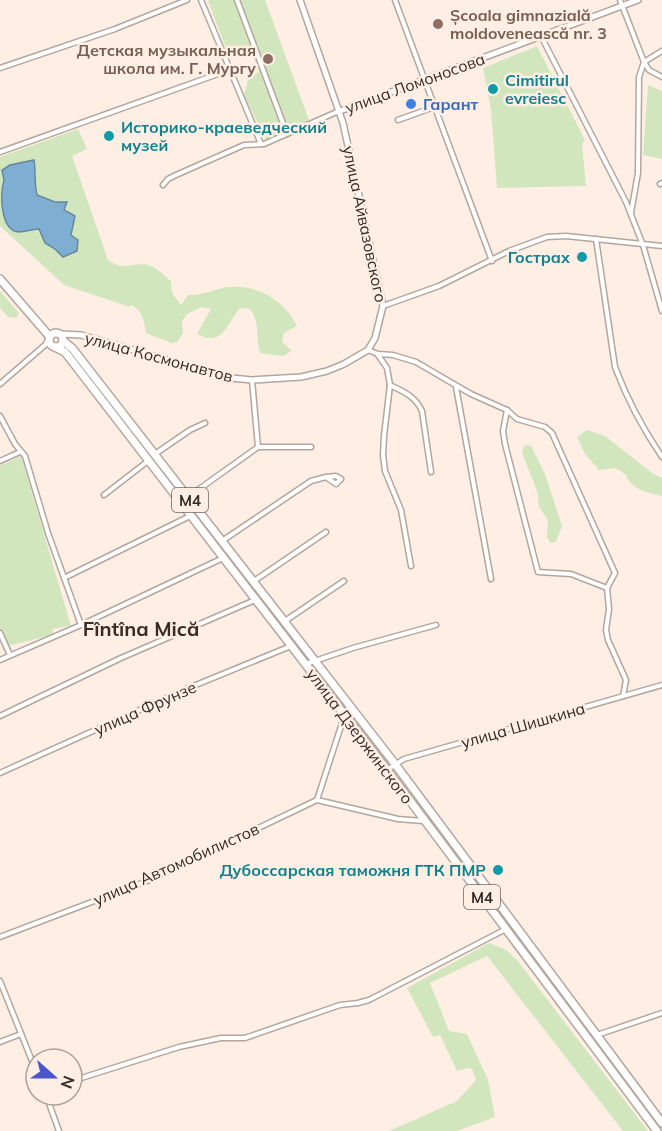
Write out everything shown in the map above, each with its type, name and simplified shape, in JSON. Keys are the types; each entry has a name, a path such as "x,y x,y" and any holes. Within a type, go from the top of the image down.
{"highway":[{"name":"улица Дзержинского","path":"0,279 44,328 72,348 395,764 662,1123"},
{"path":"54,346 62,345 57,336"},
{"name":"M4","path":"54,346 50,343 57,336"},
{"name":"улица Дзержинского","path":"54,346 65,352 306,664 657,1131"}],"street":[{"path":"0,68 115,29 187,0"},
{"path":"201,0 261,144"},
{"path":"237,0 287,134"},
{"name":"улица Айвазовского","path":"300,0 340,111 383,306 375,338 368,350"},
{"path":"395,0 492,261"},
{"name":"улица Ломоносова","path":"163,185 176,175 244,145 261,144 340,111 541,36 621,3 638,0"},
{"path":"621,3 644,62 649,70 662,77"},
{"path":"541,36 630,214 643,245 662,311"},
{"path":"630,214 638,173 641,68 644,62 662,51"},
{"path":"0,152 229,70"},
{"path":"398,120 434,107"},
{"path":"383,306 439,286 530,242 547,237 596,238 662,246"},
{"path":"596,238 615,367 622,386 662,457"},
{"name":"улица Космонавтов","path":"57,336 74,334 231,378 252,380 314,375 344,364 368,350"},
{"path":"0,384 57,336"},
{"path":"45,345 54,346"},
{"path":"368,350 417,362 456,386 507,410 523,422 545,427 552,433 615,573 607,588 609,609 606,630 608,640 626,680 623,696"},
{"path":"378,354 387,368 390,385 383,455 385,471 401,510 411,566"},
{"path":"252,380 258,447"},
{"path":"390,385 407,393 422,411 431,472"},
{"path":"456,386 491,579"},
{"path":"507,410 503,431 505,444 538,572 571,574 607,588"},
{"path":"0,416 20,452 25,456 48,533 81,625"},
{"path":"155,454 189,430 205,423"},
{"path":"188,497 258,447 311,447"},
{"path":"0,461 20,452"},
{"path":"104,495 148,461"},
{"path":"222,541 317,478 326,477"},
{"path":"64,578 190,515"},
{"path":"254,581 326,532"},
{"path":"0,660 81,625 223,558"},
{"path":"284,621 344,581"},
{"path":"0,716 122,658 255,600"},
{"path":"306,664 353,648 436,625"},
{"path":"0,633 10,655"},
{"name":"улица Фрунзе","path":"0,773 196,685 291,646"},
{"name":"улица Шишкина","path":"387,770 412,756 662,685"},
{"path":"345,716 317,800 398,819 424,820"},
{"name":"улица Автомобилистов","path":"0,937 147,880 317,800"},
{"path":"84,1078 179,1047 221,1038 245,1038 340,1005 369,1000 507,929"},
{"path":"0,981 26,1047"},
{"path":"589,1039 662,1013"},
{"path":"0,1042 21,1034"},
{"path":"50,1107 59,1131"}],"green space":[{"path":"265,0 309,120 266,140 244,95 249,76 259,72 253,55 244,57 226,48 208,1"},
{"path":"537,46 585,140 582,144 586,186 497,188 491,110 483,68"},
{"path":"648,85 662,91 662,159 643,155"},
{"path":"78,129 87,149 72,156 108,260 120,266 140,264 156,269 171,281 172,293 181,305 188,295 230,287 251,289 270,296 285,309 297,326 284,333 282,342 292,351 283,356 260,353 257,325 250,309 240,308 223,332 213,338 197,334 211,309 202,307 187,314 182,321 183,333 177,342 172,343 146,333 142,317 135,307 64,285 0,226 0,157"},
{"path":"0,291 19,313 16,318 8,317 0,308"},
{"path":"587,430 605,436 652,473 662,478 662,496 646,492 631,484 626,475 616,468 599,470 585,454 577,437"},
{"path":"525,445 531,446 545,474 562,526 556,542 550,543 547,537 548,520 539,507 537,491 522,453"},
{"path":"21,456 71,626 52,629 53,633 48,636 8,646 0,628 0,466"},
{"path":"489,943 505,949 517,960 648,1131 623,1131 487,956 430,983 449,1031 467,1034 488,1080 495,1117 457,1131 389,1131 457,1101 476,1080 472,1069 457,1071 440,1035 433,1037 407,988"}],"water":[{"path":"34,160 37,195 55,202 67,202 64,210 75,216 71,235 78,240 77,251 63,257 45,243 39,229 19,232 13,230 5,219 2,202 4,180 2,170 10,165"}],"place":[{"name":"Școala gimnazială moldovenească nr. 3","path":"438,24"},
{"name":"Детская музыкальная школа им. Г. Мургу","path":"268,59"},
{"name":"Cimitirul evreiesc","path":"493,89"},
{"name":"Гарант","path":"411,104"},
{"name":"Историко-краеведческий музей","path":"109,136"},
{"name":"Гострах","path":"582,257"},
{"name":"Дубоссарская таможня ГТК ПМР","path":"498,870"}],"district":[{"name":"Fîntîna Mică","path":"141,628"}]}
